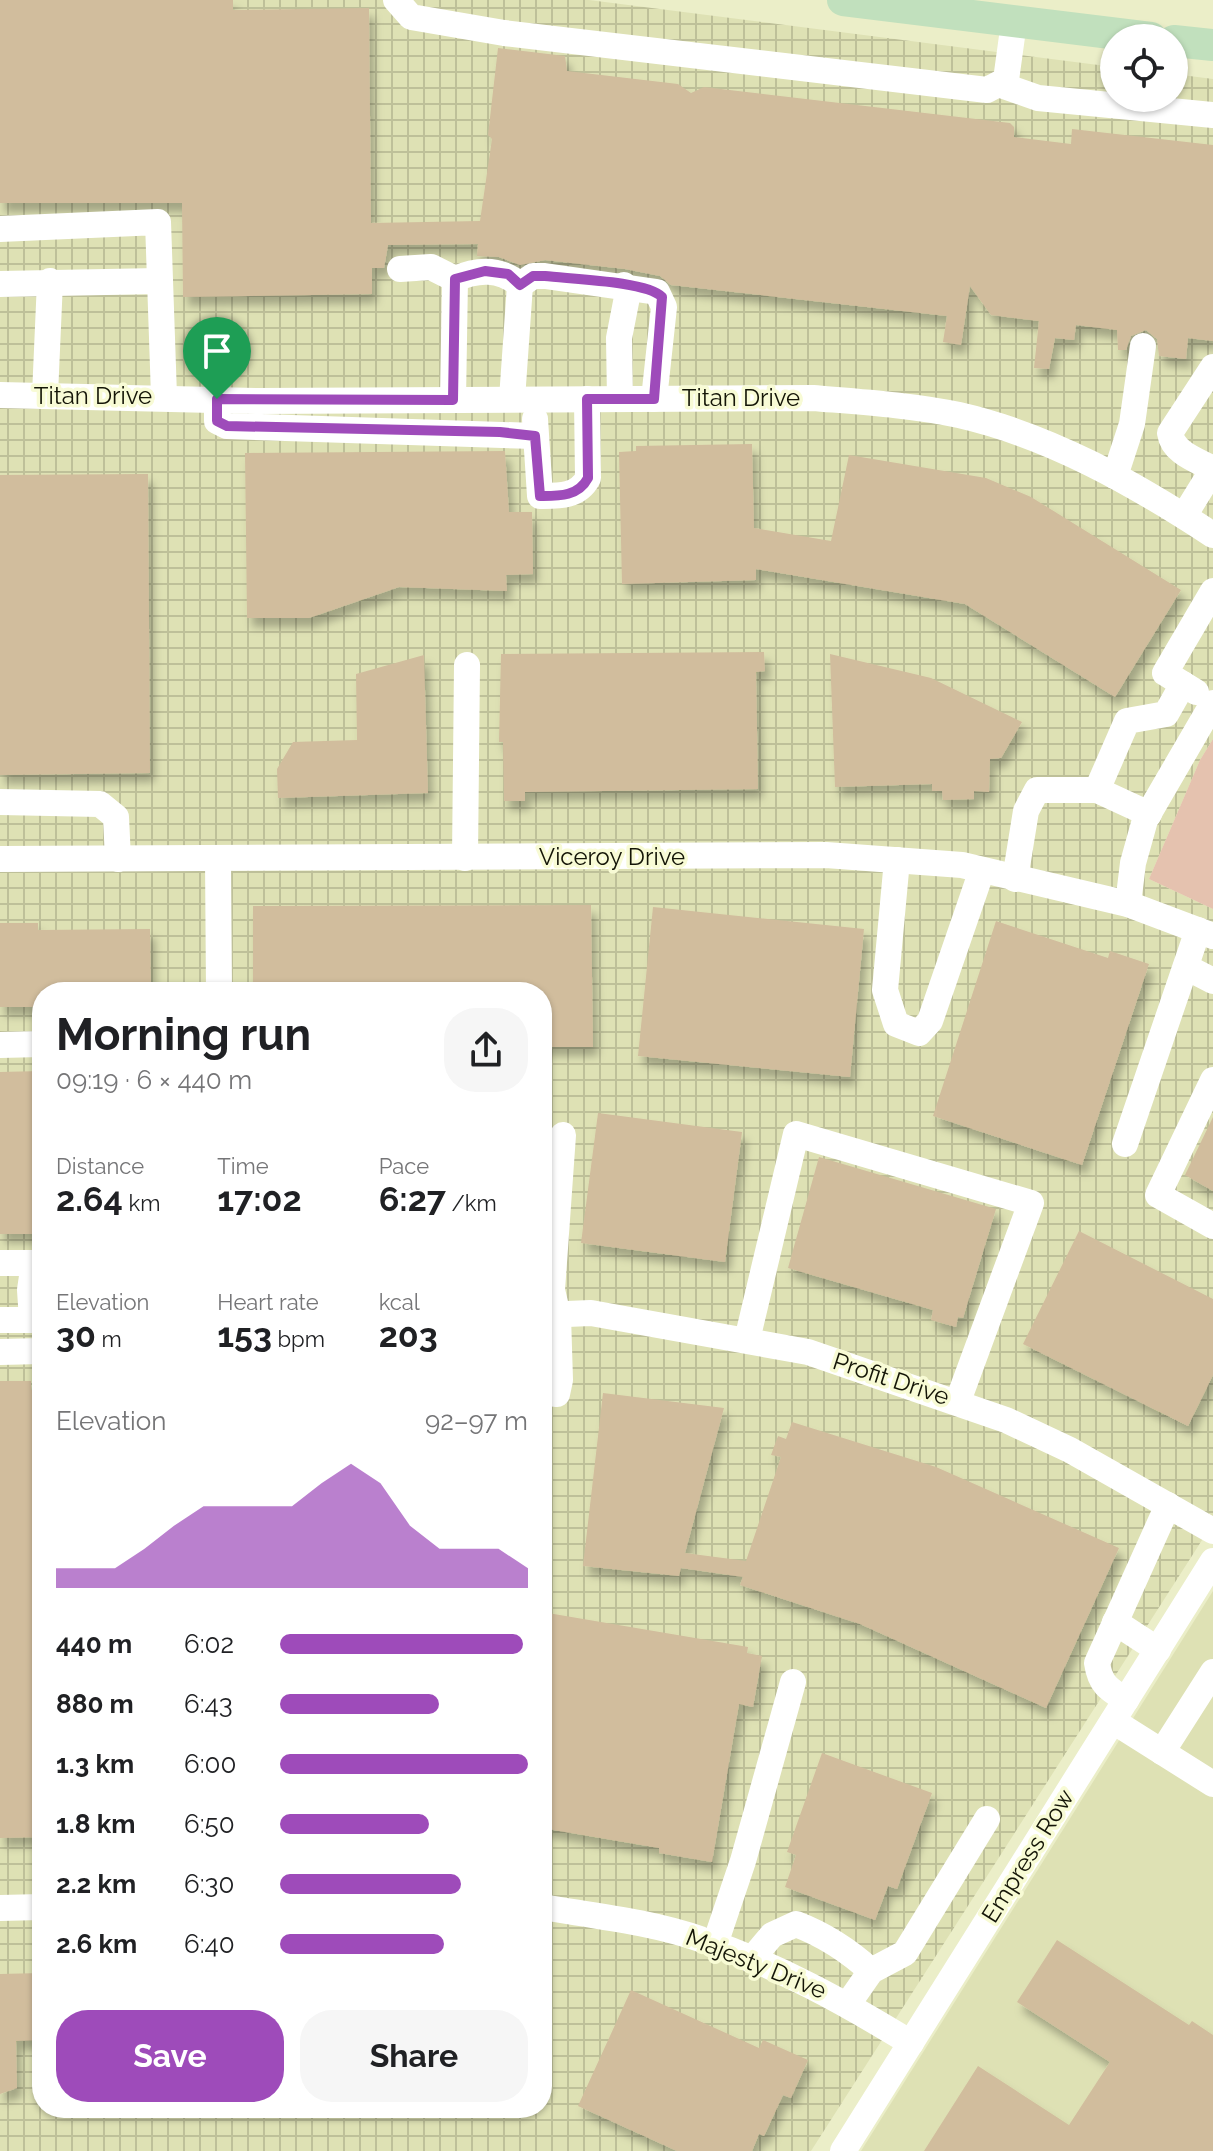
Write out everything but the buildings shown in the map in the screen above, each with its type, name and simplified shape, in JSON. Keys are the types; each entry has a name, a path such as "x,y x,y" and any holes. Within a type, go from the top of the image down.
{"main road":[{"path":"843,0 1100,32"},
{"path":"1188,42 1213,45"}],"street":[{"path":"396,0 411,17 456,11 504,33 987,90 1006,80 1014,22"},
{"path":"1001,85 1038,98 1213,115"},
{"path":"0,229 158,222 164,396"},
{"path":"400,269 431,267 455,279 485,271 508,274 520,285 523,399 535,436 540,496 564,496 583,487 588,478 587,399"},
{"path":"520,285 533,276 545,276 657,292 662,297 654,399"},
{"path":"453,400 455,279"},
{"path":"45,395 50,281"},
{"path":"0,284 159,281"},
{"path":"620,399 619,338 628,292 624,285"},
{"path":"1115,476 1132,424 1143,346"},
{"path":"1184,516 1213,469 1179,450 1171,442 1170,433 1213,367"},
{"name":"Titan Drive","path":"0,395 453,400 813,398 959,415 1034,438 1115,476 1213,535"},
{"path":"217,399 217,421 227,426 500,432 535,436"},
{"path":"1128,904 1133,863 1149,814 1213,702 1165,673 1213,591"},
{"path":"465,858 467,665"},
{"path":"1097,790 1127,721 1166,714 1183,684"},
{"path":"1015,879 1026,811 1037,790 1097,790 1149,814"},
{"path":"0,802 100,804 116,817 118,859"},
{"name":"Viceroy Drive","path":"0,859 826,855 962,865 1128,904 1206,933"},
{"path":"218,859 219,982"},
{"path":"897,860 885,990 896,1024 919,1033 930,1021 982,870"},
{"path":"1125,1144 1186,967 1206,933"},
{"path":"1186,967 1213,981"},
{"path":"0,1045 32,1044"},
{"path":"1213,1080 1158,1195 1213,1226"},
{"path":"747,1340 796,1134 1031,1203 958,1401"},
{"path":"552,1290 563,1135"},
{"path":"0,1263 32,1262"},
{"name":"Profit Drive","path":"552,1316 591,1313 808,1352 958,1401 1070,1450 1213,1531"},
{"path":"0,1320 32,1320"},
{"path":"552,1329 560,1380 552,1390"},
{"path":"0,1352 32,1351"},
{"path":"1168,1505 1097,1663 1099,1678 1119,1711 1162,1752 1213,1784"},
{"name":"Empress Row","path":"843,2151 1213,1561"},
{"path":"1115,1622 1158,1650"},
{"path":"1162,1752 1213,1672"},
{"path":"715,1944 743,1861 793,1682"},
{"path":"848,2004 871,1971 905,1953 987,1819"},
{"path":"0,1908 32,1907"},
{"name":"Majesty Drive","path":"552,1909 646,1925 715,1944 825,1990 911,2043"},
{"path":"751,1960 772,1935 796,1924 820,1933 851,1953 871,1971"}],"shaded area":[{"path":"0,0 589,0 1100,65 1100,112 1188,112 1188,76 1213,79 1213,739 1200,760 1149,879 1213,909 1213,1523 811,2151 0,2151"},
{"path":"1213,739 1213,909 1149,879 1200,760"},
{"path":"1213,1591 1213,2151 861,2151"}],"route":[{"path":"470,272 508,274 520,285 533,276 545,276 624,285 657,292 662,297 664,307 654,399 587,399 588,478 583,487 564,496 540,496 535,436 500,432 227,426 217,421 217,399 453,400 455,279 470,272"}]}
